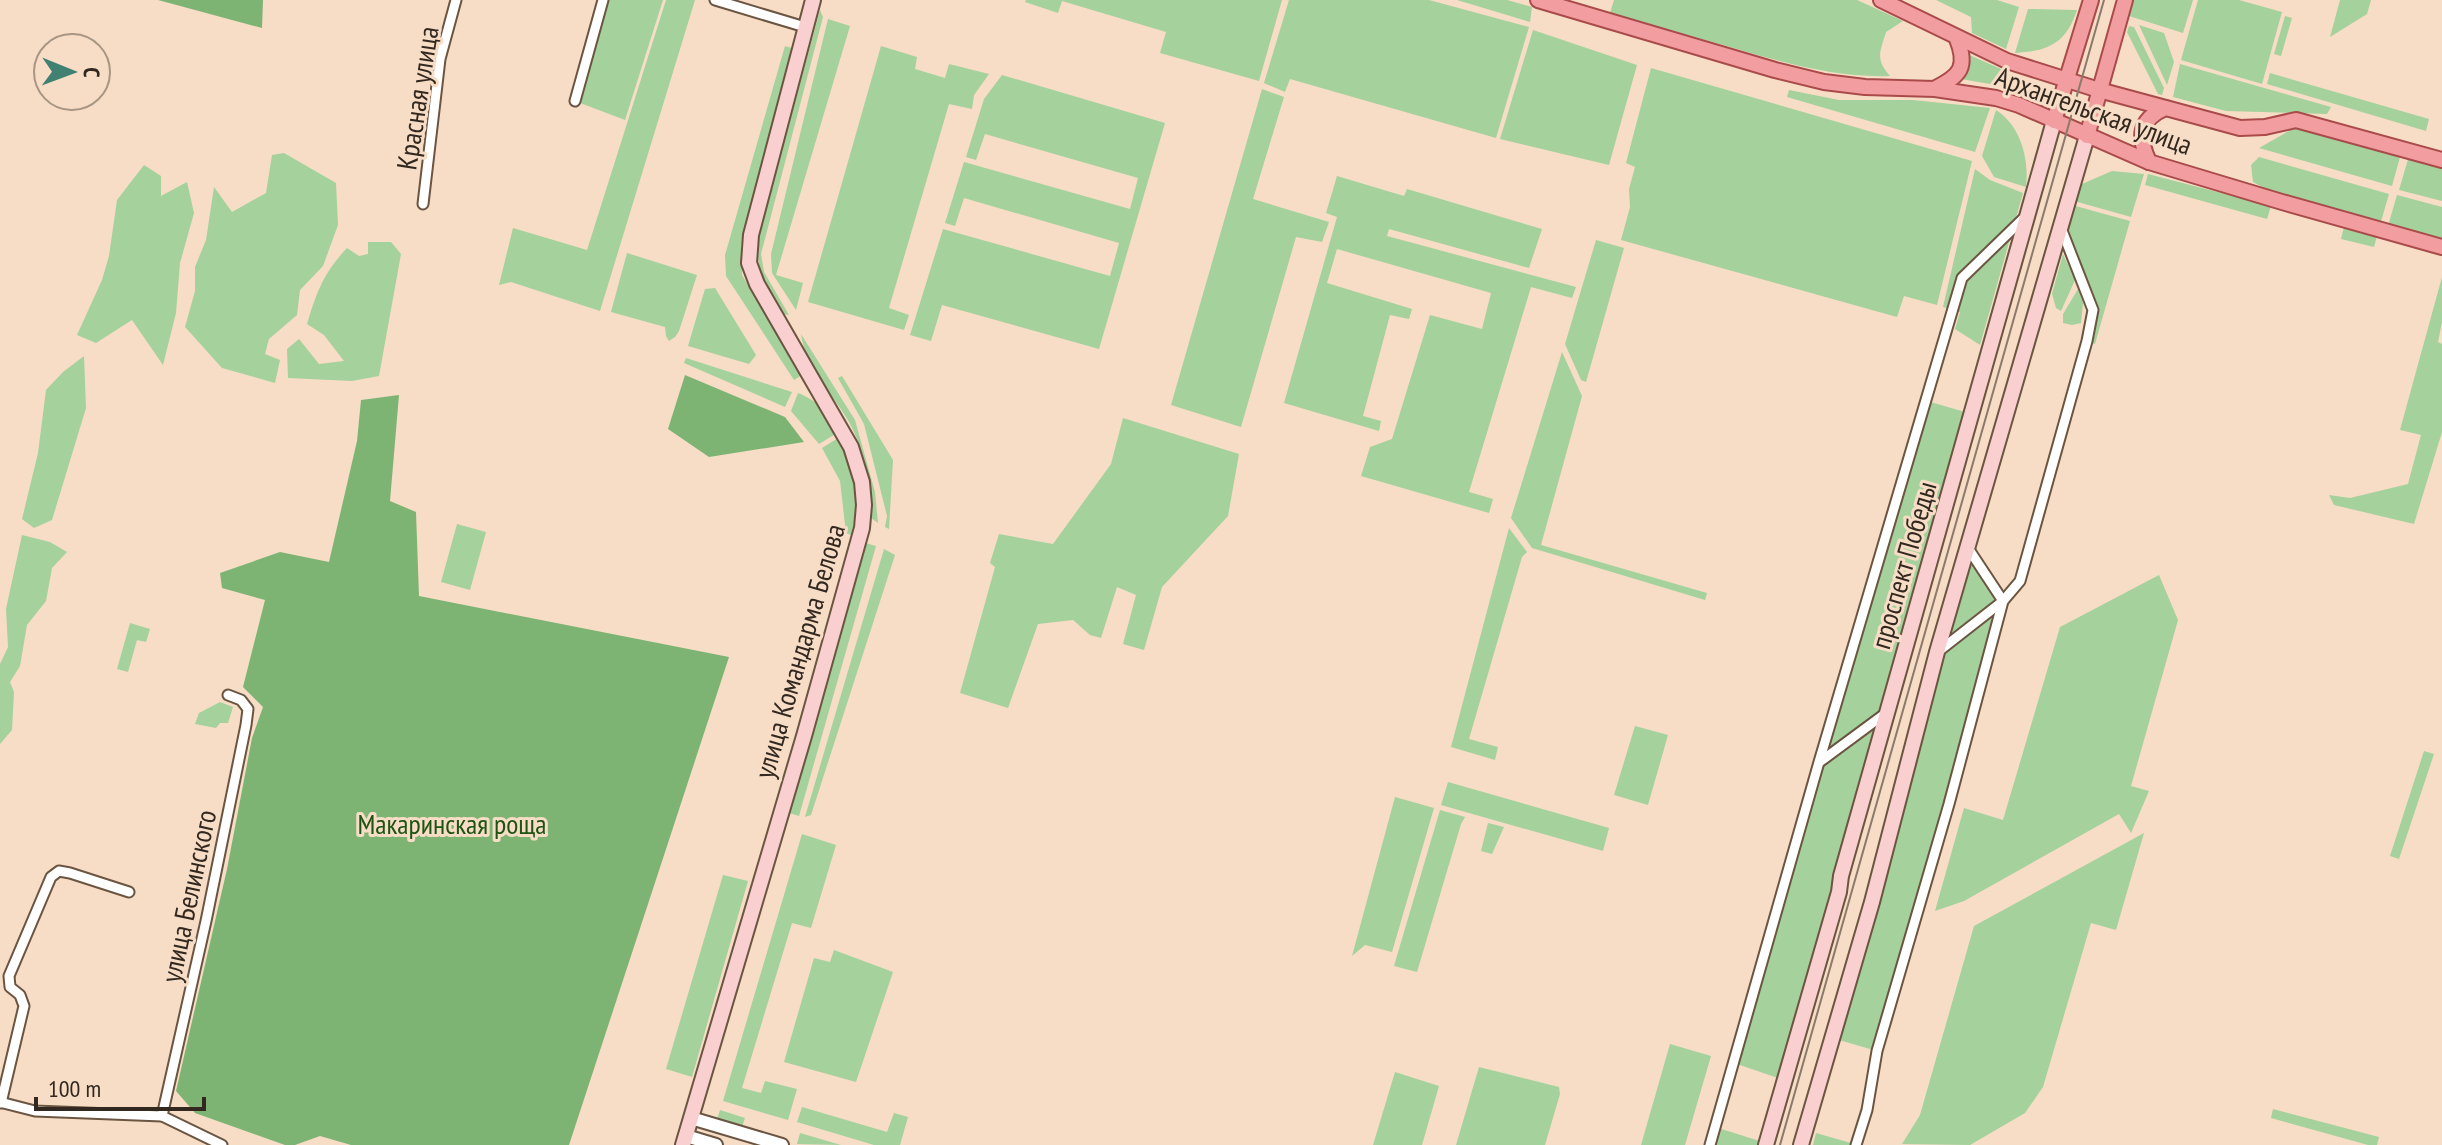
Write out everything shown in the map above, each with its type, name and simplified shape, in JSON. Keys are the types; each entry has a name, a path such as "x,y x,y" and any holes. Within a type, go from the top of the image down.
{"main road":[{"name":"улица Командарма Белова","path":"684,1140 862,528 862,482 851,447 757,284 749,263 751,235 813,0"},
{"name":"Архангельская улица","path":"1538,0 1752,64 1824,82 1865,87 1935,89 1996,98 2019,105 2149,162 2442,247"},
{"name":"Архангельская улица","path":"1881,0 1957,39 2029,70 2099,90 2240,128 2265,127 2296,120 2442,160"},
{"name":"проспект Победы","path":"1766,1145 2054,121 2091,0"},
{"name":"проспект Победы","path":"1801,1145 1872,902 1937,652 2125,0"},
{"path":"1935,89 1958,73 1963,57 1957,39"},
{"path":"2149,162 2142,145 2143,128 2152,114 2165,108"}],"street":[{"name":"Красная улица","path":"423,204 440,59 456,0"},
{"path":"575,101 603,0"},
{"path":"715,0 735,3 805,27"},
{"path":"1710,1145 1962,278 2028,214"},
{"path":"1937,652 2003,601 2020,581 2026,564 2093,310 2061,228"},
{"path":"1856,1145 1867,1110 1877,1051 1949,804 2003,601 1968,548"},
{"name":"улица Белинского","path":"162,1116 246,725 248,709 241,700 228,695"},
{"path":"1819,762 1889,711"},
{"path":"129,892 70,873 59,871 51,877 9,976 10,987 20,995 24,1006 1,1102 35,1111 162,1116 222,1145"},
{"path":"691,1118 782,1145"},
{"path":"684,1140 716,1145"}],"green space":[{"path":"158,0 263,0 262,28"},
{"path":"603,0 663,0 625,120 575,101"},
{"path":"666,0 695,0 600,311 511,282 499,285 513,228 587,250"},
{"path":"1026,0 1282,0 1259,81 1160,53 1166,32 1062,1 1058,13"},
{"path":"1289,0 1429,0 1529,27 1496,138 1290,79 1285,92 1264,83"},
{"path":"1457,0 1507,0 1532,7 1530,22"},
{"path":"1614,0 1857,0 1903,21 1886,32 1881,50 1882,65 1890,76 1869,76 1829,72 1789,63 1610,13"},
{"path":"1936,0 1997,0 2019,7 2006,49 1972,33 1971,17"},
{"path":"2134,0 2193,0 2183,33 2129,16"},
{"path":"2198,0 2239,0 2282,12 2262,84 2181,60"},
{"path":"2340,0 2371,0 2367,14 2330,37"},
{"path":"2028,9 2077,10 2062,38 2055,43 2037,50 2015,53"},
{"path":"820,10 823,17 761,254 764,272 789,315 782,314 764,280 757,242"},
{"path":"2285,16 2292,18 2281,56 2274,54"},
{"path":"828,19 850,26 776,275 803,283 796,310 772,273 771,254"},
{"path":"2139,25 2164,33 2174,62 2167,85"},
{"path":"2129,26 2134,27 2164,88 2162,95 2158,94 2127,32"},
{"path":"1533,30 1637,65 1609,165 1500,139"},
{"path":"785,46 795,49 741,247 742,275 802,375 794,380 726,276 725,255"},
{"path":"881,46 917,57 915,69 945,78 949,64 989,74 974,95 972,109 949,104 889,308 909,315 904,330 808,302"},
{"path":"1967,54 2001,69 1996,85 1961,79"},
{"path":"2180,64 2331,107 2327,114 2226,111 2173,97"},
{"path":"1651,68 1972,161 1937,305 1904,296 1897,317 1621,240 1630,207 1629,189 1635,167 1626,163"},
{"path":"2270,73 2429,119 2426,131 2267,84"},
{"path":"1002,75 1165,123 1099,349 942,305 931,341 910,335 943,229 1110,276 1119,243 964,198 955,226 945,223 964,162 1130,209 1138,178 985,134 976,160 966,157 984,99"},
{"path":"1262,89 1284,97 1253,199 1329,222 1322,242 1296,237 1241,427 1171,405"},
{"path":"1789,90 1839,100 1913,100 1990,108 1975,152 1787,97"},
{"path":"1996,110 2012,125 2022,144 2026,187 1994,177 1982,156"},
{"path":"2296,127 2400,157 2392,186 2259,148"},
{"path":"284,153 336,183 338,225 323,266 300,290 297,315 269,339 265,354 280,360 275,383 222,368 185,327 195,291 195,267 206,240 214,187 232,212 266,193 272,155"},
{"path":"2409,156 2442,166 2442,201 2399,190"},
{"path":"2259,157 2389,194 2380,225 2277,195 2253,182 2251,165"},
{"path":"144,165 161,176 161,196 187,182 194,213 180,263 176,313 163,365 132,320 96,343 77,335 102,280 109,256 117,200"},
{"path":"1975,169 1990,180 2023,193 1980,345 1955,329 1960,312 1943,307"},
{"path":"2112,171 2144,174 2131,217 2074,201 2082,184"},
{"path":"2148,174 2271,206 2267,219 2145,185"},
{"path":"1337,176 1404,196 1407,189 1542,229 1529,268 1389,229 1387,236 1576,287 1572,298 1531,287 1469,492 1493,499 1489,513 1361,476 1370,447 1392,439 1430,315 1482,329 1491,293 1337,249 1327,283 1412,309 1409,319 1390,315 1363,416 1381,421 1379,431 1284,403 1337,217 1326,213"},
{"path":"2397,195 2442,207 2442,242 2388,226"},
{"path":"2072,205 2130,221 2095,344 2087,341 2093,310 2066,233"},
{"path":"2344,227 2377,236 2374,247 2341,239"},
{"path":"1596,240 1624,248 1586,382 1581,380 1565,344"},
{"path":"368,242 391,242 401,254 379,376 352,381 288,378 287,349 299,339 319,364 344,361 324,335 307,324 318,292 332,266 347,248 359,256 368,254"},
{"path":"627,253 697,275 679,331 669,341 665,327 611,312"},
{"path":"2063,254 2075,280 2061,311 2056,308 2052,294"},
{"path":"2442,277 2442,322 2438,342 2442,344 2442,432 2414,524 2334,505 2329,495 2350,498 2408,484 2421,435 2400,430"},
{"path":"715,288 756,355 749,364 688,346 705,289"},
{"path":"2078,289 2083,303 2081,323 2063,323 2063,314"},
{"path":"801,334 855,420 875,492 878,523 871,518 869,481 859,445 849,422 814,369"},
{"path":"1562,352 1582,396 1541,545 1707,593 1705,600 1532,548 1511,518"},
{"path":"84,356 86,408 52,520 34,528 22,519 38,453 46,390"},
{"path":"686,358 792,392 785,407 684,363"},
{"path":"685,375 785,417 804,442 709,457 668,429"},
{"path":"842,376 893,460 889,529 885,527 887,516 864,424 838,378"},
{"path":"798,393 822,408 837,433 819,444 791,411"},
{"name":"Макаринская роща","path":"399,395 390,501 416,512 419,596 729,657 569,1145 351,1145 320,1136 295,1145 285,1145 195,1113 176,1091 227,869 252,738 263,707 243,687 265,600 222,588 220,573 280,552 329,562 357,441 361,400"},
{"path":"1927,401 1972,414 1784,1080 1734,1063"},
{"path":"1123,418 1239,454 1228,516 1162,587 1144,650 1123,644 1136,595 1117,587 1101,638 1090,635 1073,620 1038,624 1008,708 960,693 995,567 990,563 999,534 1053,544 1111,464"},
{"path":"838,438 856,486 856,537 846,533 840,481 822,448"},
{"path":"457,524 486,532 470,590 441,582"},
{"path":"1509,528 1527,552 1522,557 1469,739 1498,747 1495,760 1451,747"},
{"path":"22,535 50,542 67,552 52,568 46,601 27,625 20,666 10,682 14,692 12,730 0,744 0,664 8,647 6,609"},
{"path":"862,542 876,546 799,816 786,812"},
{"path":"1968,548 2003,601 1877,1051 1832,1038"},
{"path":"884,549 895,555 811,815 805,817"},
{"path":"2159,575 2178,620 2131,786 2149,791 2131,833 2119,814 1964,901 1935,911 1964,808 2003,820 2060,627"},
{"path":"130,623 150,629 146,642 137,640 128,672 117,669"},
{"path":"220,702 233,707 228,723 220,723 216,728 195,724 199,713"},
{"path":"1635,726 1668,735 1648,805 1614,795"},
{"path":"2424,751 2434,754 2399,859 2390,856"},
{"path":"1448,782 1609,828 1603,851 1441,805"},
{"path":"1395,797 1434,808 1392,952 1365,945 1352,956"},
{"path":"1440,810 1465,817 1417,972 1394,966"},
{"path":"1488,823 1504,827 1492,854 1481,851"},
{"path":"2144,833 2116,930 2091,923 2043,1087 2025,1113 1970,1145 1902,1144 1920,1115 1974,926"},
{"path":"802,834 836,845 811,928 792,923 742,1088 761,1093 765,1081 797,1089 788,1120 723,1101"},
{"path":"723,875 748,881 692,1077 666,1069"},
{"path":"834,950 893,972 856,1082 784,1062 814,958 830,962"},
{"path":"1670,1044 1711,1056 1685,1145 1641,1145"},
{"path":"1479,1067 1559,1087 1560,1094 1545,1145 1456,1145"},
{"path":"1395,1072 1439,1086 1422,1145 1373,1145"},
{"path":"802,1107 887,1132 894,1113 908,1117 900,1145 874,1145 797,1122"},
{"path":"2273,1109 2379,1137 2377,1145 2271,1118"},
{"path":"720,1110 745,1118 742,1127 717,1119"},
{"path":"1715,1127 1766,1143 1766,1145 1710,1145"},
{"path":"800,1133 841,1145 797,1144"},
{"path":"1816,1133 1851,1143 1813,1145"}],"tram line":[{"path":"1780,1145 2104,0"}]}
